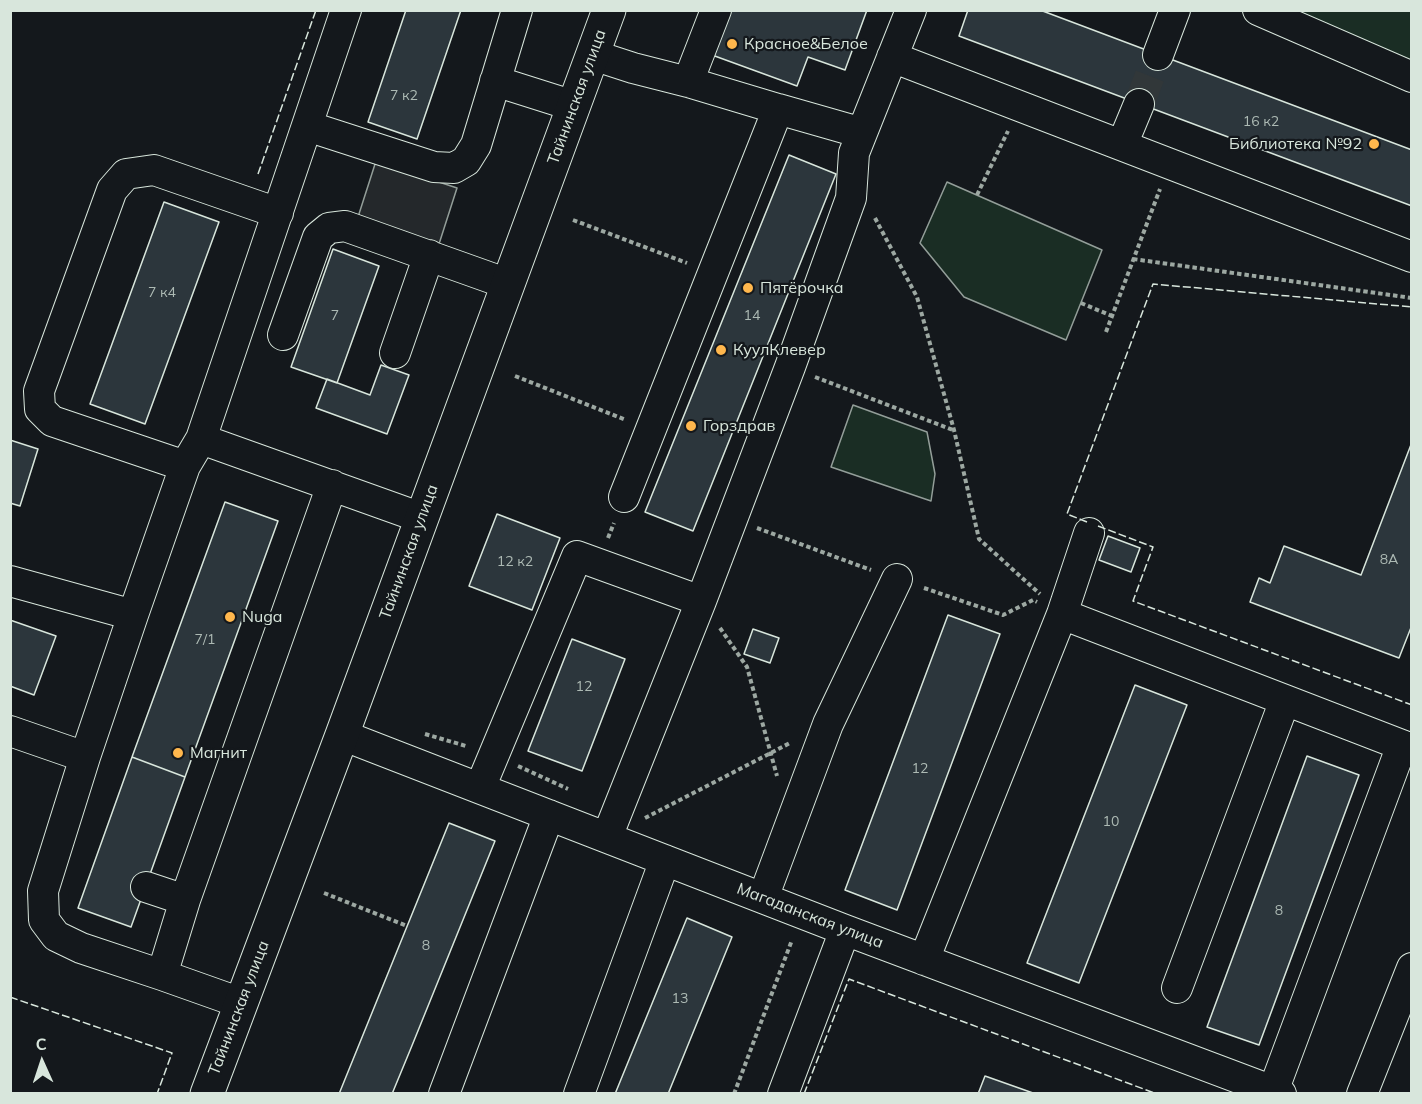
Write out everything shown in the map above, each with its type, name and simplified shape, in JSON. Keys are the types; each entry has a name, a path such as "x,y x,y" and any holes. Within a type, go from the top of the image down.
{"main road":[{"name":"Тайнинская улица","path":"207,1094 609,10"}],"street":[{"path":"241,1003 81,948 56,936 44,920 43,891 133,615 185,466 201,439 346,10"},
{"path":"307,126 434,167 454,168 466,161 476,145 517,10"},
{"path":"688,81 716,10"},
{"path":"607,837 701,601 790,367 851,198 854,153 911,10"},
{"path":"1158,55 1175,10"},
{"path":"1258,10 1412,77"},
{"path":"593,55 862,133"},
{"path":"892,57 1412,257"},
{"path":"495,81 574,106"},
{"path":"1122,146 1139,104"},
{"path":"624,497 778,109"},
{"path":"185,466 52,421 40,409 39,391 112,190 126,174 153,170 278,213"},
{"path":"283,335 318,237 329,228 345,226 508,284"},
{"path":"395,353 429,255"},
{"path":"201,439 422,518"},
{"path":"162,975 185,900 332,485"},
{"path":"924,960 1062,614 1089,533"},
{"path":"480,788 577,556 701,601"},
{"path":"763,898 828,724 897,579"},
{"path":"10,581 133,615"},
{"path":"1062,614 1407,747 1276,1093"},
{"path":"1177,988 1285,700"},
{"path":"10,731 86,757"},
{"name":"Магаданская улица","path":"342,735 844,930 1276,1093"},
{"path":"444,1094 549,815"},
{"path":"579,1094 665,860"},
{"path":"146,887 185,900"},
{"path":"783,1094 844,930"},
{"path":"1362,1094 1412,968"}],"path":[{"path":"977,195 1020,106"},
{"path":"1106,332 1169,164"},
{"path":"872,209 917,297 954,430 979,539 1062,614"},
{"path":"573,220 713,273"},
{"path":"1133,260 1412,298"},
{"path":"1081,303 1112,316"},
{"path":"790,367 954,430"},
{"path":"515,376 651,430"},
{"path":"599,564 624,497"},
{"path":"701,601 747,667 790,826"},
{"path":"607,837 828,724"},
{"path":"324,893 407,926"},
{"path":"734,1094 802,913"}],"green space":[{"path":"1275,11 1411,11 1411,70"},
{"path":"947,182 1102,250 1066,340 964,297 920,243"},
{"path":"853,405 927,432 935,474 931,501 831,467"}],"shaded area":[{"path":"376,161 457,188 439,244 358,217"}],"building":[{"path":"406,10 461,10 417,139 368,122"},
{"path":"728,10 867,10 845,70 808,57 797,86 712,55"},
{"path":"968,10 1040,10 1412,150 1412,206 959,36"},
{"path":"789,155 836,174 693,531 645,512"},
{"path":"164,202 219,222 145,424 90,404"},
{"path":"333,249 379,266 337,383 291,367"},
{"path":"381,365 409,375 387,434 316,408 327,379 370,395"},
{"path":"10,440 38,449 20,506 10,503"},
{"path":"1412,442 1412,625 1399,658 1250,602 1259,578 1270,583 1284,546 1361,575"},
{"path":"225,502 278,521 185,777 132,757"},
{"path":"497,514 560,538 532,610 469,586"},
{"path":"1108,536 1140,548 1131,572 1099,560"},
{"path":"948,615 1000,634 897,910 845,890"},
{"path":"10,620 56,636 34,695 10,686"},
{"path":"753,629 779,638 770,663 744,654"},
{"path":"572,639 625,659 582,771 528,751"},
{"path":"1135,685 1187,705 1079,983 1027,963"},
{"path":"1307,756 1359,775 1259,1045 1207,1027"},
{"path":"132,757 185,777 131,927 78,908"},
{"path":"449,823 495,841 411,1048 392,1094 339,1094"},
{"path":"687,918 732,937 668,1094 615,1094"},
{"path":"985,1076 1033,1093 978,1094"}],"tunnel":[{"path":"1139,104 1158,55"}],"fence":[{"path":"258,174 316,10"},
{"path":"1087,522 1067,514 1153,284 1412,307"},
{"path":"1098,526 1153,547 1133,601 1412,705"},
{"path":"804,1094 849,979 1157,1094"},
{"path":"10,997 172,1053 157,1094"}],"place":[{"name":"Красное&Белое","path":"732,44"},
{"name":"Библиотека №92","path":"1374,144"},
{"name":"Пятёрочка","path":"748,288"},
{"name":"КуулКлевер","path":"721,350"},
{"name":"Горздрав","path":"691,426"},
{"name":"Nuga","path":"230,617"},
{"name":"Магнит","path":"178,753"}]}
